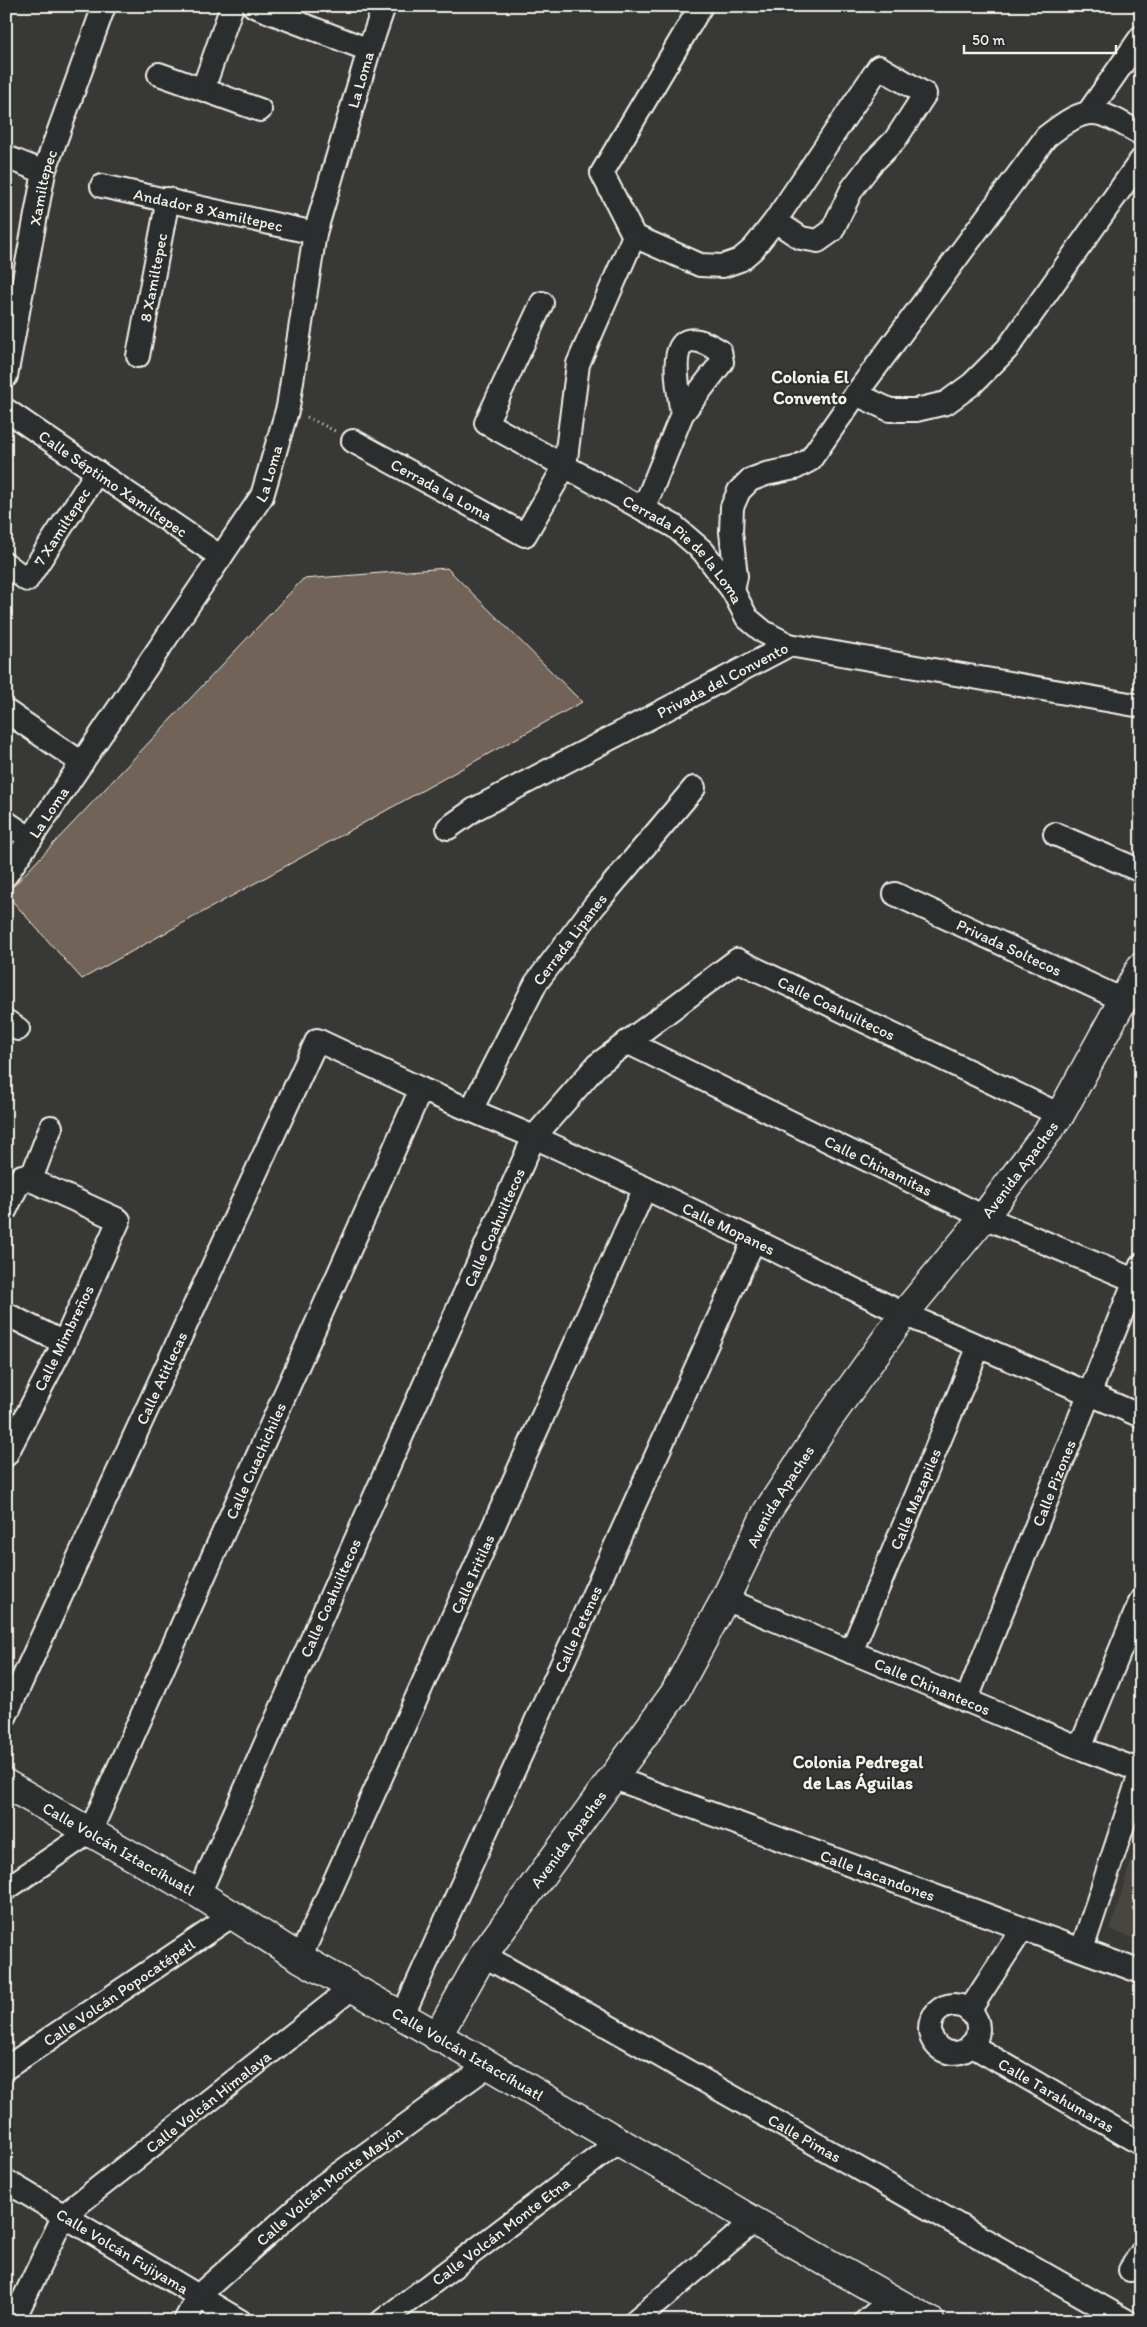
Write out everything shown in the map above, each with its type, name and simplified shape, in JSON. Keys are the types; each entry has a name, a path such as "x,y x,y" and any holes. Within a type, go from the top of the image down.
{"street":[{"name":"Xamiltepec","path":"6,376 44,172 104,6"},
{"path":"203,89 232,6"},
{"path":"254,6 369,50"},
{"name":"La Loma","path":"6,876 262,496 288,407 315,233 369,50 384,6"},
{"path":"701,6 602,173 634,236 700,265 723,266 740,260 753,249 775,221 879,67 925,94 895,140 871,164 852,189 832,231 818,241 801,238 775,221"},
{"path":"1088,112 1141,37"},
{"path":"159,74 260,110"},
{"path":"732,591 736,576 731,532 732,507 739,491 750,480 766,474 795,468 810,460 856,394 1046,137 1068,120 1088,112 1108,114 1141,134"},
{"path":"6,157 44,172"},
{"path":"856,394 890,410 916,410 946,403 972,384 1007,349 1141,160"},
{"name":"Andador 8 Xamiltepec","path":"102,186 168,199 315,233"},
{"name":"8 Xamiltepec","path":"138,356 168,199"},
{"path":"566,466 578,364 634,236"},
{"name":"Cerrada Pie de la Loma","path":"542,303 486,423 674,526 703,551 732,591 747,618 764,632 789,645"},
{"name":"Calle Séptimo Xamiltepec","path":"6,410 221,557"},
{"path":"642,508 682,414"},
{"name":"Cerrada la Loma","path":"353,441 525,535 566,466"},
{"name":"7 Xamiltepec","path":"6,564 27,580 97,472"},
{"name":"Privada del Convento","path":"448,828 475,809 789,645 1141,706"},
{"path":"6,711 82,763"},
{"name":"Cerrada Lipanes","path":"471,1110 536,983 595,905 694,788"},
{"path":"6,822 31,839"},
{"path":"1055,834 1141,871"},
{"name":"Privada Soltecos","path":"896,894 1123,1000"},
{"name":"Calle Coahuiltecos","path":"199,1894 534,1137 597,1066 736,960 1060,1116"},
{"name":"Avenida Apaches","path":"437,2037 483,1955 674,1694 725,1600 767,1512 824,1424 904,1314 984,1217 1060,1116 1141,967"},
{"name":"Calle Mopanes","path":"317,1040 420,1089 534,1137 645,1188 904,1314 1141,1416"},
{"name":"Calle Atitlecas","path":"6,1715 317,1040"},
{"name":"Calle Chinamitas","path":"626,1042 984,1217 1138,1273"},
{"name":"Calle Cuachichiles","path":"90,1832 420,1089"},
{"path":"6,1209 22,1176 30,1179 51,1127"},
{"name":"Calle Mimbreños","path":"6,1455 64,1343 119,1220 30,1179"},
{"name":"Calle Iritilas","path":"300,1958 645,1188"},
{"name":"Calle Petenes","path":"402,2017 754,1240"},
{"name":"Calle Pizones","path":"966,1701 1138,1273"},
{"path":"6,1314 64,1343"},
{"name":"Calle Mazapiles","path":"851,1652 978,1346"},
{"name":"Calle Chinantecos","path":"725,1600 1080,1748 1141,1771"},
{"path":"1080,1748 1141,1600"},
{"path":"1082,1949 1141,1771"},
{"name":"Calle Lacandones","path":"614,1778 1141,1972"},
{"name":"Calle Volcán Iztaccíhuatl","path":"6,1784 199,1894 300,1958 489,2065 754,2221 930,2321"},
{"path":"6,1889 90,1832"},
{"name":"Calle Volcán Popocatépetl","path":"6,2068 233,1915"},
{"path":"969,2011 1022,1929"},
{"name":"Calle Pimas","path":"483,1955 1112,2317"},
{"name":"Calle Volcán Himalaya","path":"64,2215 352,1988"},
{"path":"958,2006 969,2011 976,2020 978,2028 977,2036 971,2046 961,2052 946,2052 933,2042 930,2034 932,2019 943,2008 958,2006"},
{"name":"Calle Tarahumaras","path":"971,2046 1141,2144"},
{"name":"Calle Volcán Monte Mayón","path":"185,2321 198,2296 322,2186 489,2065"},
{"name":"Calle Volcán Monte Etna","path":"382,2321 618,2142"},
{"name":"Calle Volcán Fujiyama","path":"6,2181 240,2321"},
{"path":"13,2321 64,2215"},
{"path":"635,2321 754,2221"},
{"path":"866,2321 892,2299"}],"path":[{"path":"288,407 353,441"}],"shaded area":[{"path":"1141,1828 1141,1941 1110,1930"}],"building":[{"path":"447,568 582,702 82,979 6,894 303,579"}],"district":[{"name":"Colonia El Convento","path":"810,387"},
{"name":"Colonia Pedregal de Las Águilas","path":"858,1772"}]}
